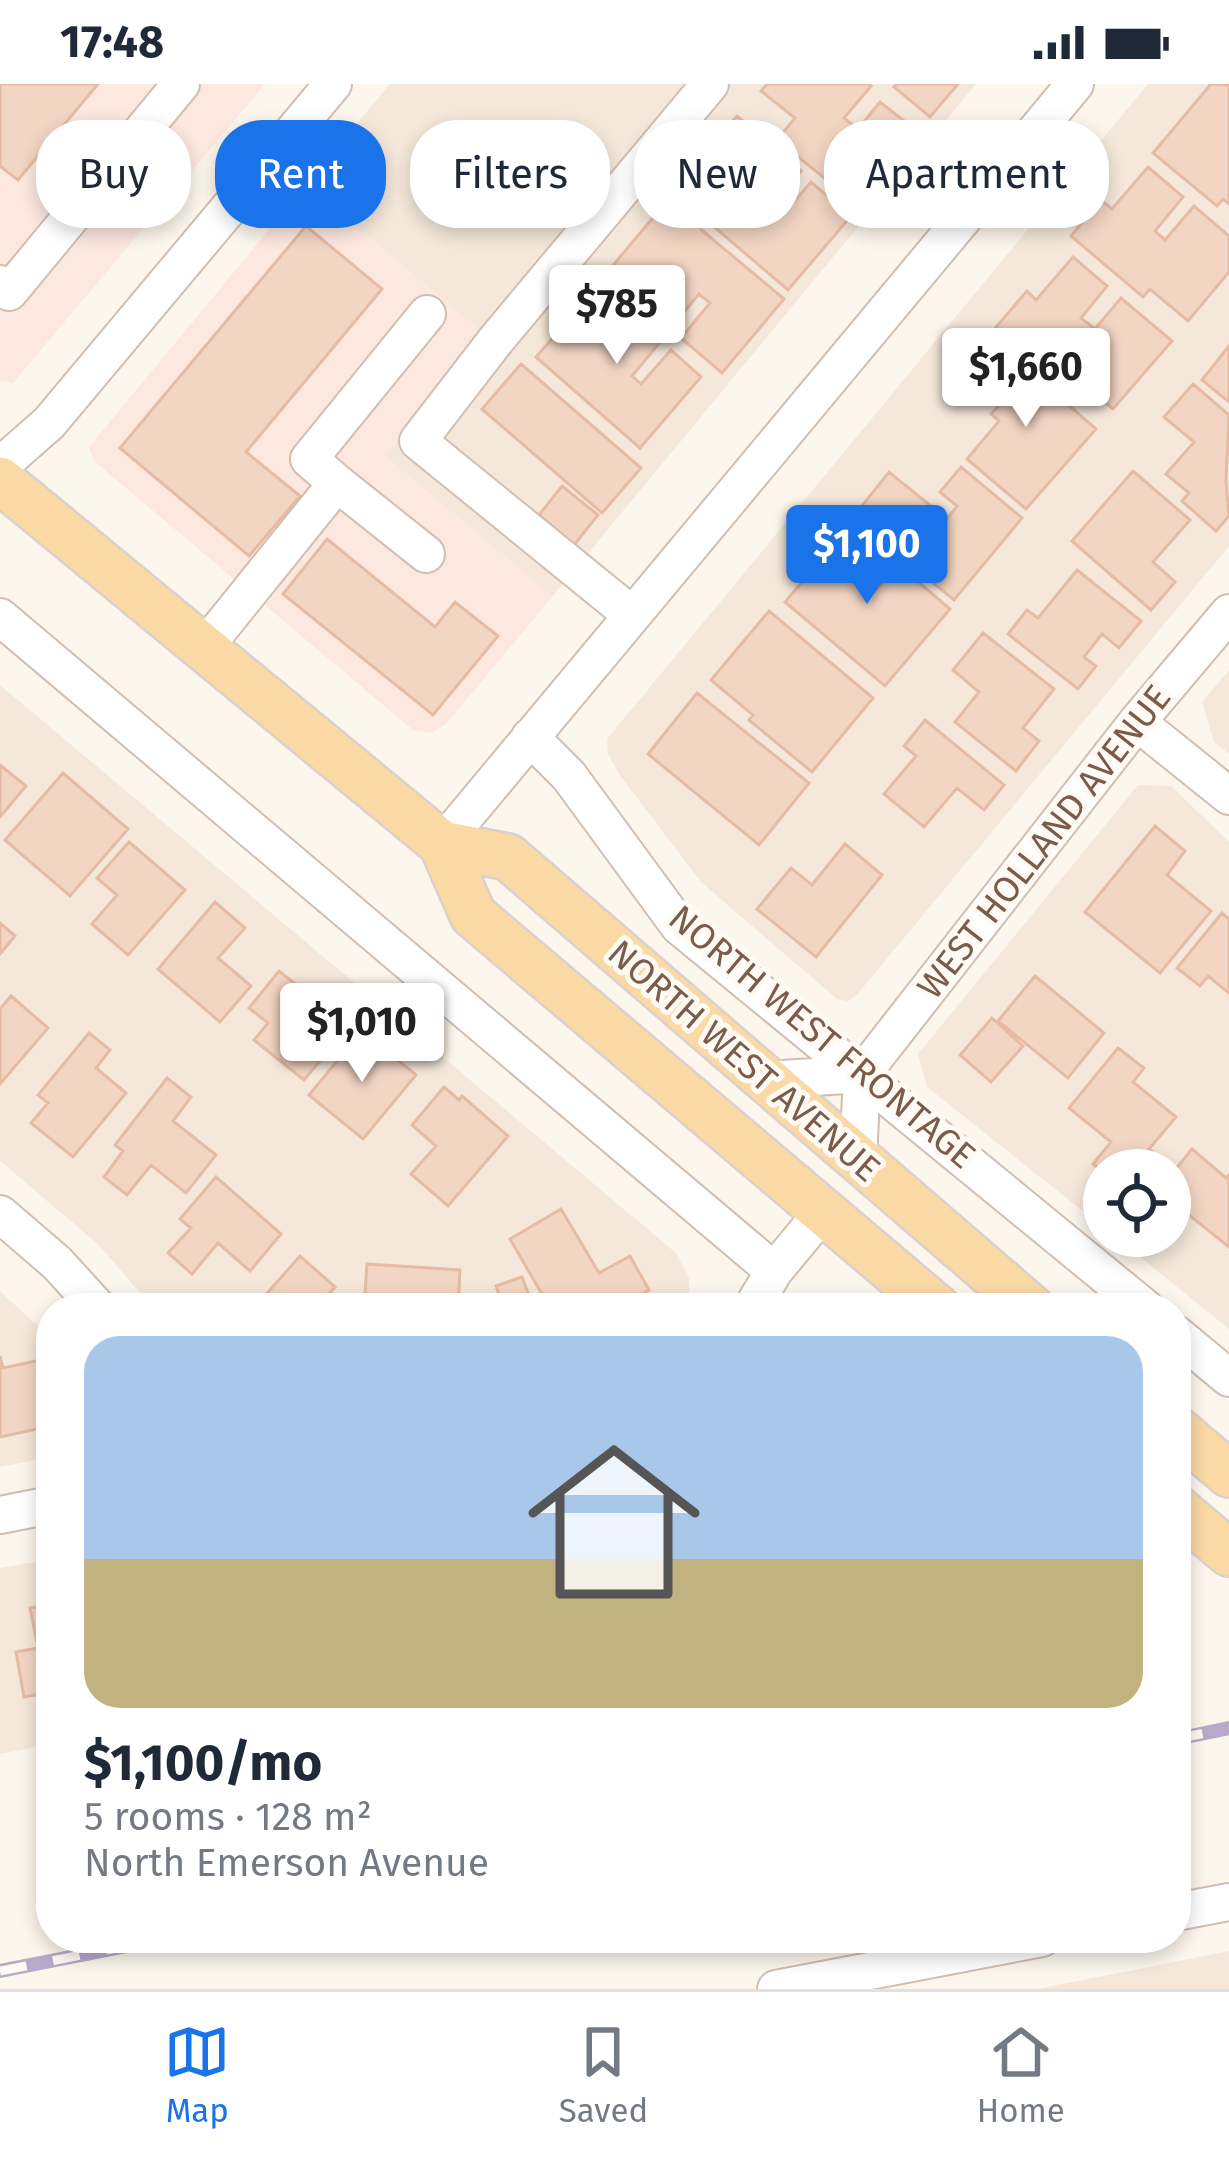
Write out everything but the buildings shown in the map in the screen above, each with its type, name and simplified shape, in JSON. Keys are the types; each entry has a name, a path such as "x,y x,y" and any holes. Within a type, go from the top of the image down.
{"main road":[{"name":"NORTH WEST AVENUE","path":"0,480 442,844 473,915 920,1293"},
{"name":"NORTH WEST AVENUE","path":"442,844 508,857 1014,1293"},
{"path":"823,1212 860,1161"},
{"path":"1191,1442 1229,1474"},
{"path":"1191,1521 1229,1553"}],"street":[{"path":"0,284 9,292 181,84"},
{"path":"0,466 49,423 334,84"},
{"path":"632,615 418,441 710,84"},
{"path":"442,844 1075,84"},
{"path":"426,554 309,459 427,314"},
{"path":"204,648 338,483"},
{"name":"WEST HOLLAND AVENUE","path":"862,1074 1137,722 1229,613"},
{"path":"0,617 774,1271"},
{"path":"1137,722 1229,796"},
{"name":"NORTH WEST FRONTAGE","path":"530,737 569,776 679,926 1126,1293"},
{"path":"766,1080 862,1074 860,1161"},
{"path":"761,1293 823,1212"},
{"path":"0,1214 58,1263 85,1293"},
{"path":"1191,1346 1229,1378"},
{"path":"0,1515 36,1508"},
{"path":"1191,1909 1229,1902"},
{"path":"776,1989 964,1953"}],"shaded area":[{"path":"0,84 265,84 235,120 215,120 215,143 191,172 191,120 36,120 36,228 144,228 13,383 0,381"},
{"path":"390,84 976,84 946,120 824,120 824,228 857,228 552,597 383,455 484,334 357,228 386,228 386,120 360,120"},
{"path":"1148,84 1229,84 1229,546 855,997 837,999 701,882 619,774 608,754 607,739 1029,228 1109,228 1109,131"},
{"path":"270,228 357,228 484,334 384,456 552,597 446,724 431,733 413,730 94,461 89,447"},
{"path":"1229,670 1229,754 1214,742 1202,702"},
{"path":"0,685 676,1253 689,1278 689,1293 140,1293 99,1245 0,1161"},
{"path":"1138,785 1171,786 1229,842 1229,1329 1191,1298 1191,1293 1184,1293 1140,1257 1191,1257 1191,1149 1083,1149 1083,1211 927,1087 918,1054"},
{"path":"0,1291 36,1324 36,1460 0,1467"},
{"path":"36,1562 36,1747 0,1754 0,1568"},
{"path":"1229,1951 1229,1989 1037,1989 1124,1972"}],"railway":[{"path":"1191,1736 1229,1728"},
{"path":"0,1971 92,1953"}]}
